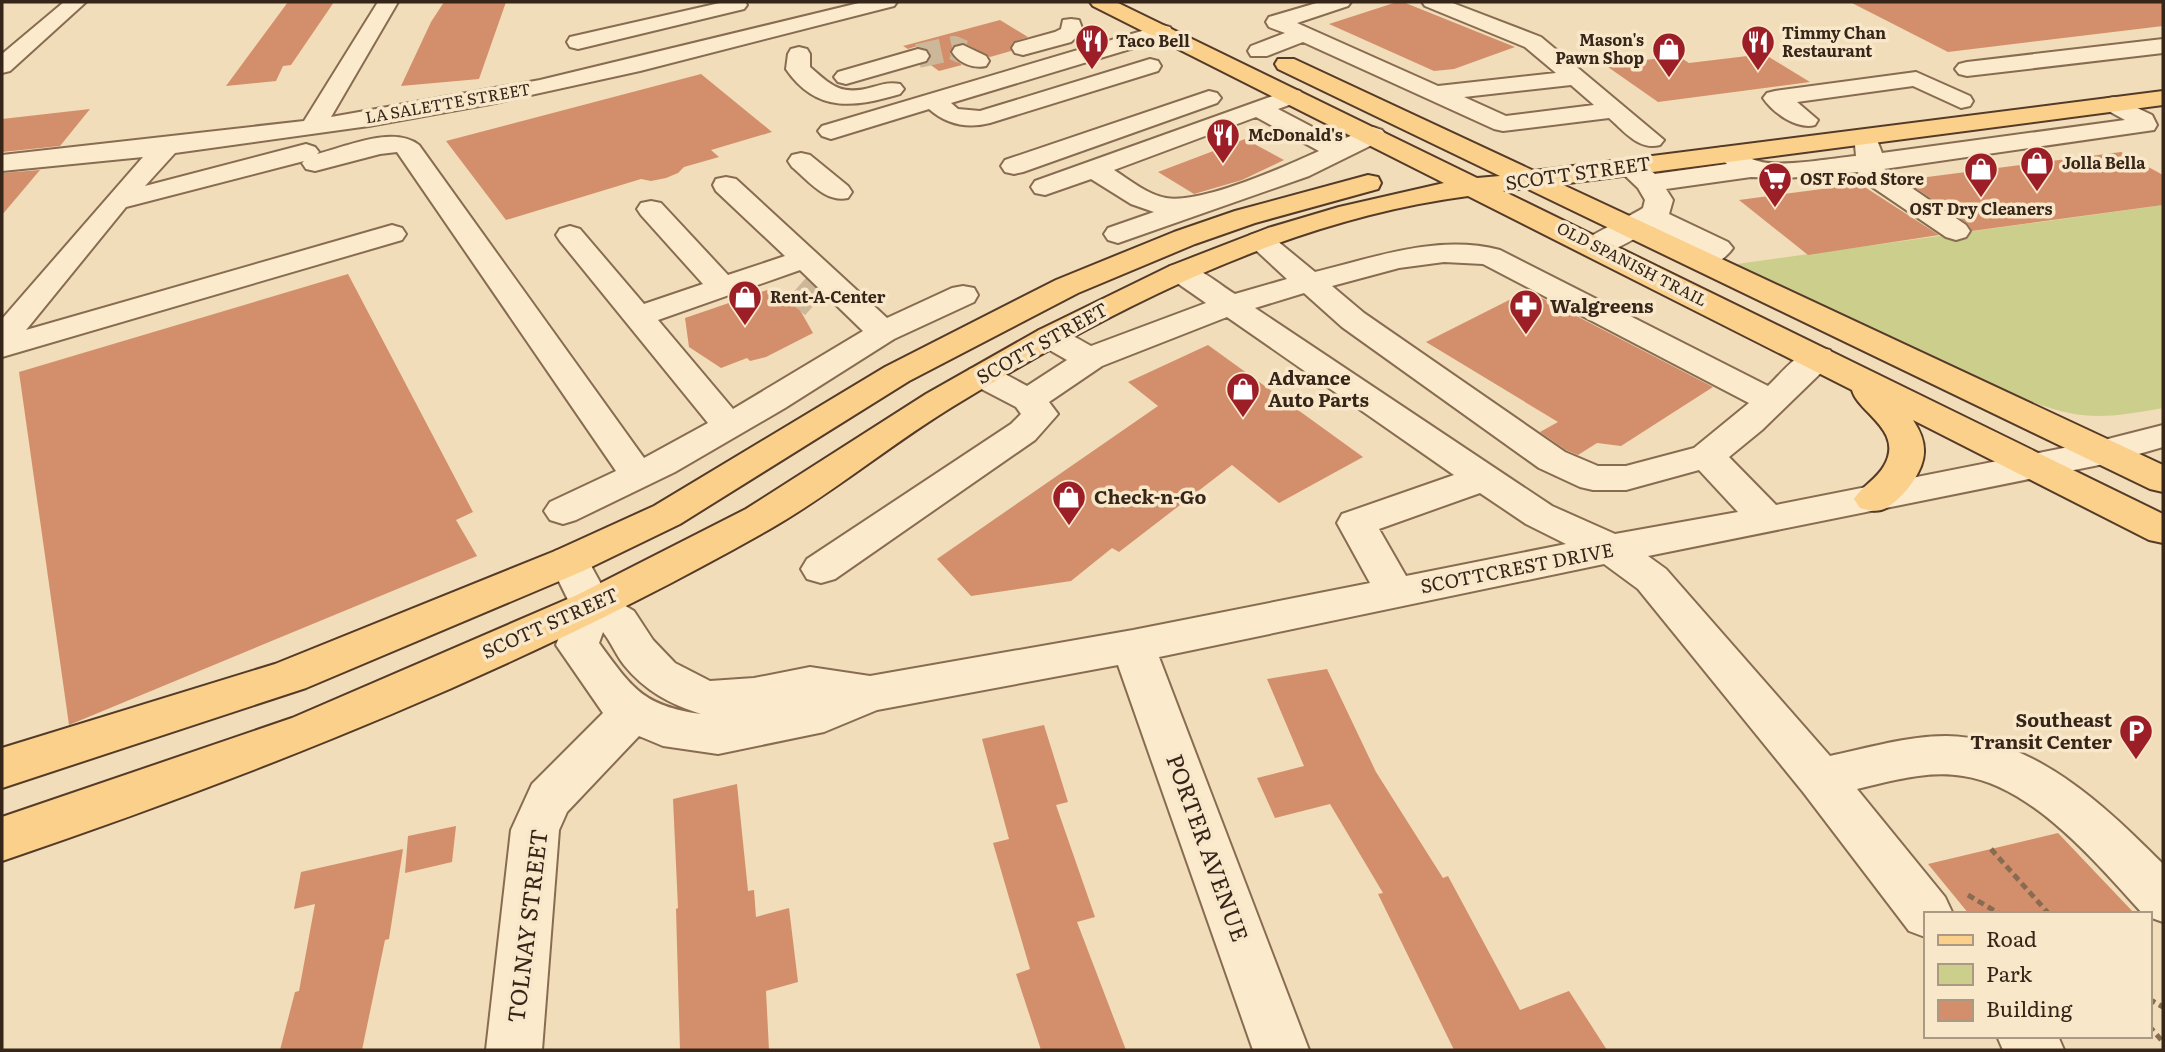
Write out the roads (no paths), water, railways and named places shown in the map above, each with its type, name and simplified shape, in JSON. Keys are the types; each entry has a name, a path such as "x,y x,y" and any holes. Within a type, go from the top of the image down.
{"main road":[{"name":"OLD SPANISH TRAIL","path":"1100,2 1440,168 2163,530"},
{"name":"OLD SPANISH TRAIL","path":"1236,40 1530,180 1641,222 1700,260 2163,480"},
{"path":"1228,64 1259,51"},
{"name":"SCOTT STREET","path":"2,839 309,731 592,606 760,518 939,401 1049,337 1181,272 1260,241 1349,213 1406,199 1530,180 1639,175 1724,139 1866,136 2163,76"},
{"name":"SCOTT STREET","path":"1768,125 1961,101 2112,87 2163,97"},
{"path":"1835,117 1866,136"},
{"name":"SCOTT STREET","path":"2,768 299,673 569,561 663,517 730,480 895,375 999,319 1144,252 1311,196 1440,168 1664,139"},
{"path":"999,319 1049,337"},
{"path":"1830,363 1884,404 1903,431 1908,450 1898,474 1873,499"}],"street":[{"path":"2,66 76,2"},
{"path":"311,147 328,97 388,2"},
{"name":"LA SALETTE STREET","path":"2,163 168,145 311,147 463,102 570,80 887,2"},
{"path":"1342,2 1278,22 1503,124 1614,110"},
{"path":"1432,2 1533,42 1614,110 1664,139"},
{"path":"782,4 808,22"},
{"path":"578,42 737,5"},
{"path":"945,73 971,56 1063,37 1072,31 1071,25"},
{"path":"831,131 1162,32"},
{"path":"1259,51 1303,34"},
{"path":"1114,46 1209,98 1249,111 1338,150"},
{"path":"1967,69 2163,46"},
{"path":"799,54 798,69 837,99 845,100 919,80"},
{"path":"817,85 918,56"},
{"path":"1639,175 1751,169 1787,170 1868,163 2145,125 2112,87 2068,57"},
{"path":"933,100 952,116 982,118 1165,74"},
{"path":"1435,93 1575,78"},
{"path":"1806,120 1775,98 1916,79 1961,101"},
{"path":"1045,187 1292,96"},
{"path":"1014,166 1209,98"},
{"path":"1118,234 1300,170 1373,135"},
{"path":"1866,136 1871,174 1956,231"},
{"path":"1724,139 1751,169"},
{"path":"117,201 311,147 402,144 410,150 638,476"},
{"path":"2,339 117,201 168,145"},
{"path":"1094,169 1146,201 1183,207 1300,161 1338,150"},
{"path":"801,161 838,192"},
{"path":"1594,246 1656,212 1659,200 1639,175"},
{"path":"726,185 798,280 871,340"},
{"path":"651,209 722,287"},
{"path":"2,347 392,234"},
{"path":"570,235 729,426"},
{"path":"1260,241 1353,320 1552,460 1593,478 1626,478 1707,456 1750,422 1771,401 1830,363"},
{"path":"1028,400 1090,359 1153,331 1228,305 1309,282 1437,252 1490,256 1771,401"},
{"path":"1181,272 1539,515 1611,549 1652,579 1820,778 1925,912"},
{"path":"638,316 722,287 798,280 871,340"},
{"path":"563,511 638,476 773,401 871,340 963,295"},
{"path":"1049,337 1090,359"},
{"path":"821,569 1023,432 1041,414 1028,400 982,376"},
{"path":"773,401 811,428"},
{"name":"SCOTTCREST DRIVE","path":"592,606 577,645 613,696 633,712 663,727 718,736 824,714 870,694 1133,646 1873,499 2104,452 2163,436"},
{"path":"1707,456 1767,519"},
{"path":"1396,593 1356,523 1484,478"},
{"name":"SCOTTCREST DRIVE","path":"569,561 592,606 619,622 638,652 660,675 685,691 710,699 754,696 810,684 870,694"},
{"name":"PORTER AVENUE","path":"1133,646 1281,1050"},
{"name":"TOLNAY STREET","path":"514,1050 535,830 549,799 633,712"},
{"path":"1820,778 1929,756 1962,755 1996,763 2052,794 2109,844 2163,899"}],"tunnel":[{"path":"918,56 954,48 963,52"},
{"path":"797,288 815,304"}],"place":[{"name":"Taco Bell","path":"1092,71"},
{"name":"Timmy Chan Restaurant","path":"1758,72"},
{"name":"Mason's Pawn Shop","path":"1669,79"},
{"name":"McDonald's","path":"1223,165"},
{"name":"Jolla Bella","path":"2037,193"},
{"name":"OST Dry Cleaners","path":"1981,199"},
{"name":"OST Food Store","path":"1775,209"},
{"name":"Rent-A-Center","path":"745,327"},
{"name":"Walgreens","path":"1526,336"},
{"name":"Advance Auto Parts","path":"1243,419"},
{"name":"Check-n-Go","path":"1069,527"},
{"name":"Southeast Transit Center","path":"2136,761"}]}
